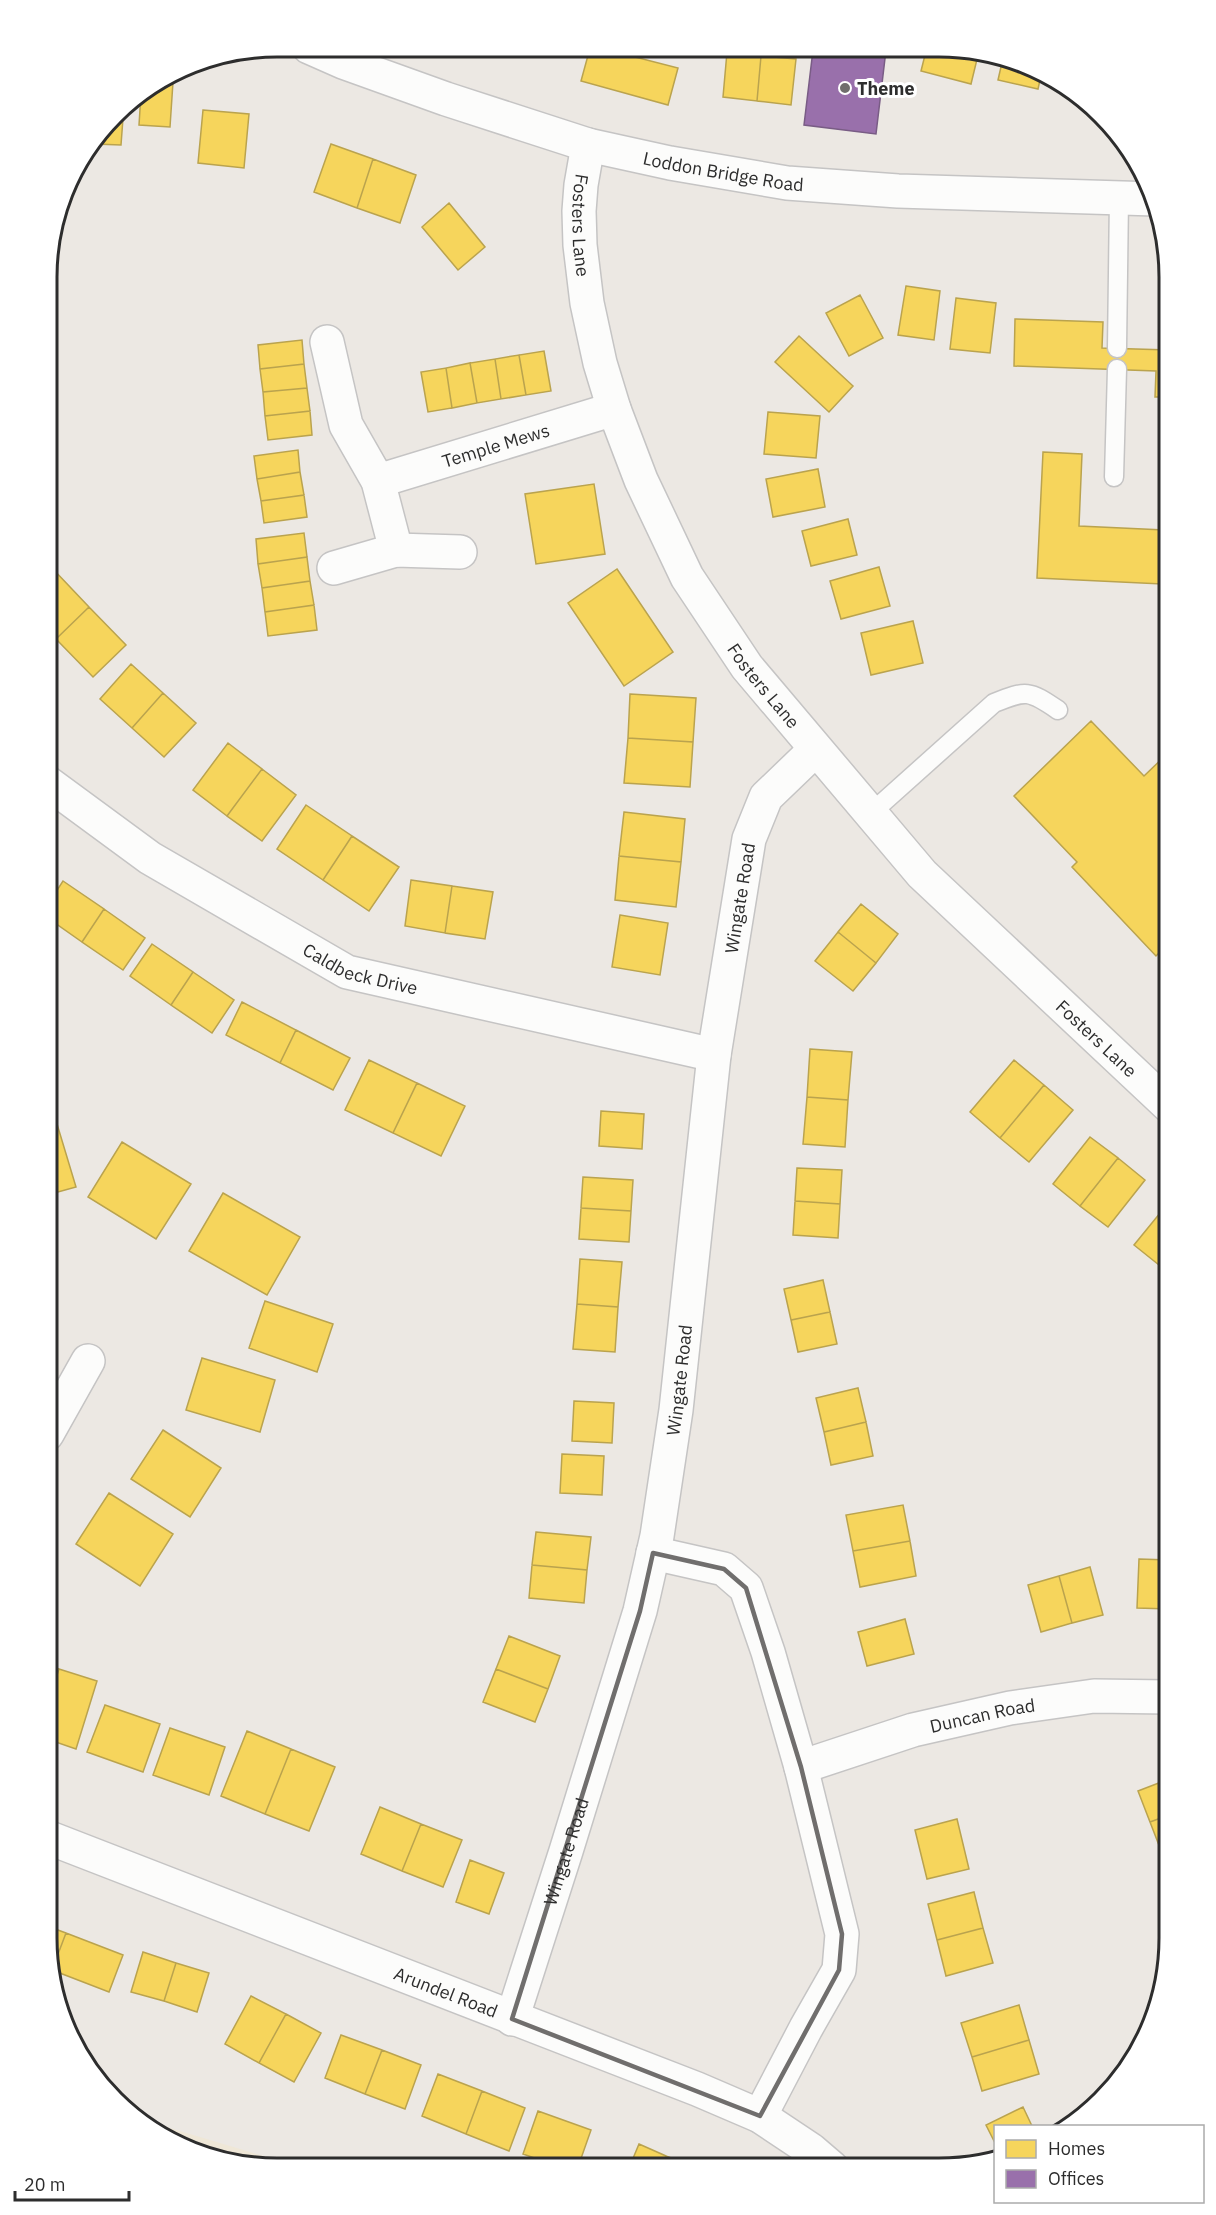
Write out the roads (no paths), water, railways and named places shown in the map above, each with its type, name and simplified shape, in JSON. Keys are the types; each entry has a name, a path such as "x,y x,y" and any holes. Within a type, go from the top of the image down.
{"street":[{"name":"Loddon Bridge Road","path":"332,57 415,88 588,145 670,163 787,183 898,190 1144,199"},
{"name":"Fosters Lane","path":"588,145 581,185 580,245 587,303 600,363 614,410 641,480 687,577 747,668 922,874 1159,1097"},
{"path":"327,342 346,425 378,481 396,550"},
{"name":"Temple Mews","path":"378,481 614,410"},
{"path":"334,568 396,550 459,552"},
{"name":"Wingate Road","path":"512,2019 640,1611 653,1553 676,1410 714,1054 749,839 766,797 815,750"},
{"name":"Caldbeck Drive","path":"57,790 150,858 347,972 714,1054"},
{"path":"57,1416 88,1361"},
{"path":"653,1553 724,1569 746,1588 768,1652 801,1767 842,1934 839,1970 760,2116"},
{"name":"Duncan Road","path":"801,1767 913,1730 1010,1708 1094,1696 1159,1697"},
{"name":"Arundel Road","path":"57,1841 512,2019 697,2088 760,2116 820,2158"}],"lane":[{"path":"1117,348 1119,198"},
{"path":"1114,477 1117,369"},
{"path":"870,814 994,703 1015,694 1035,694 1058,710"}],"place":[{"name":"Theme","path":"845,88"}]}
